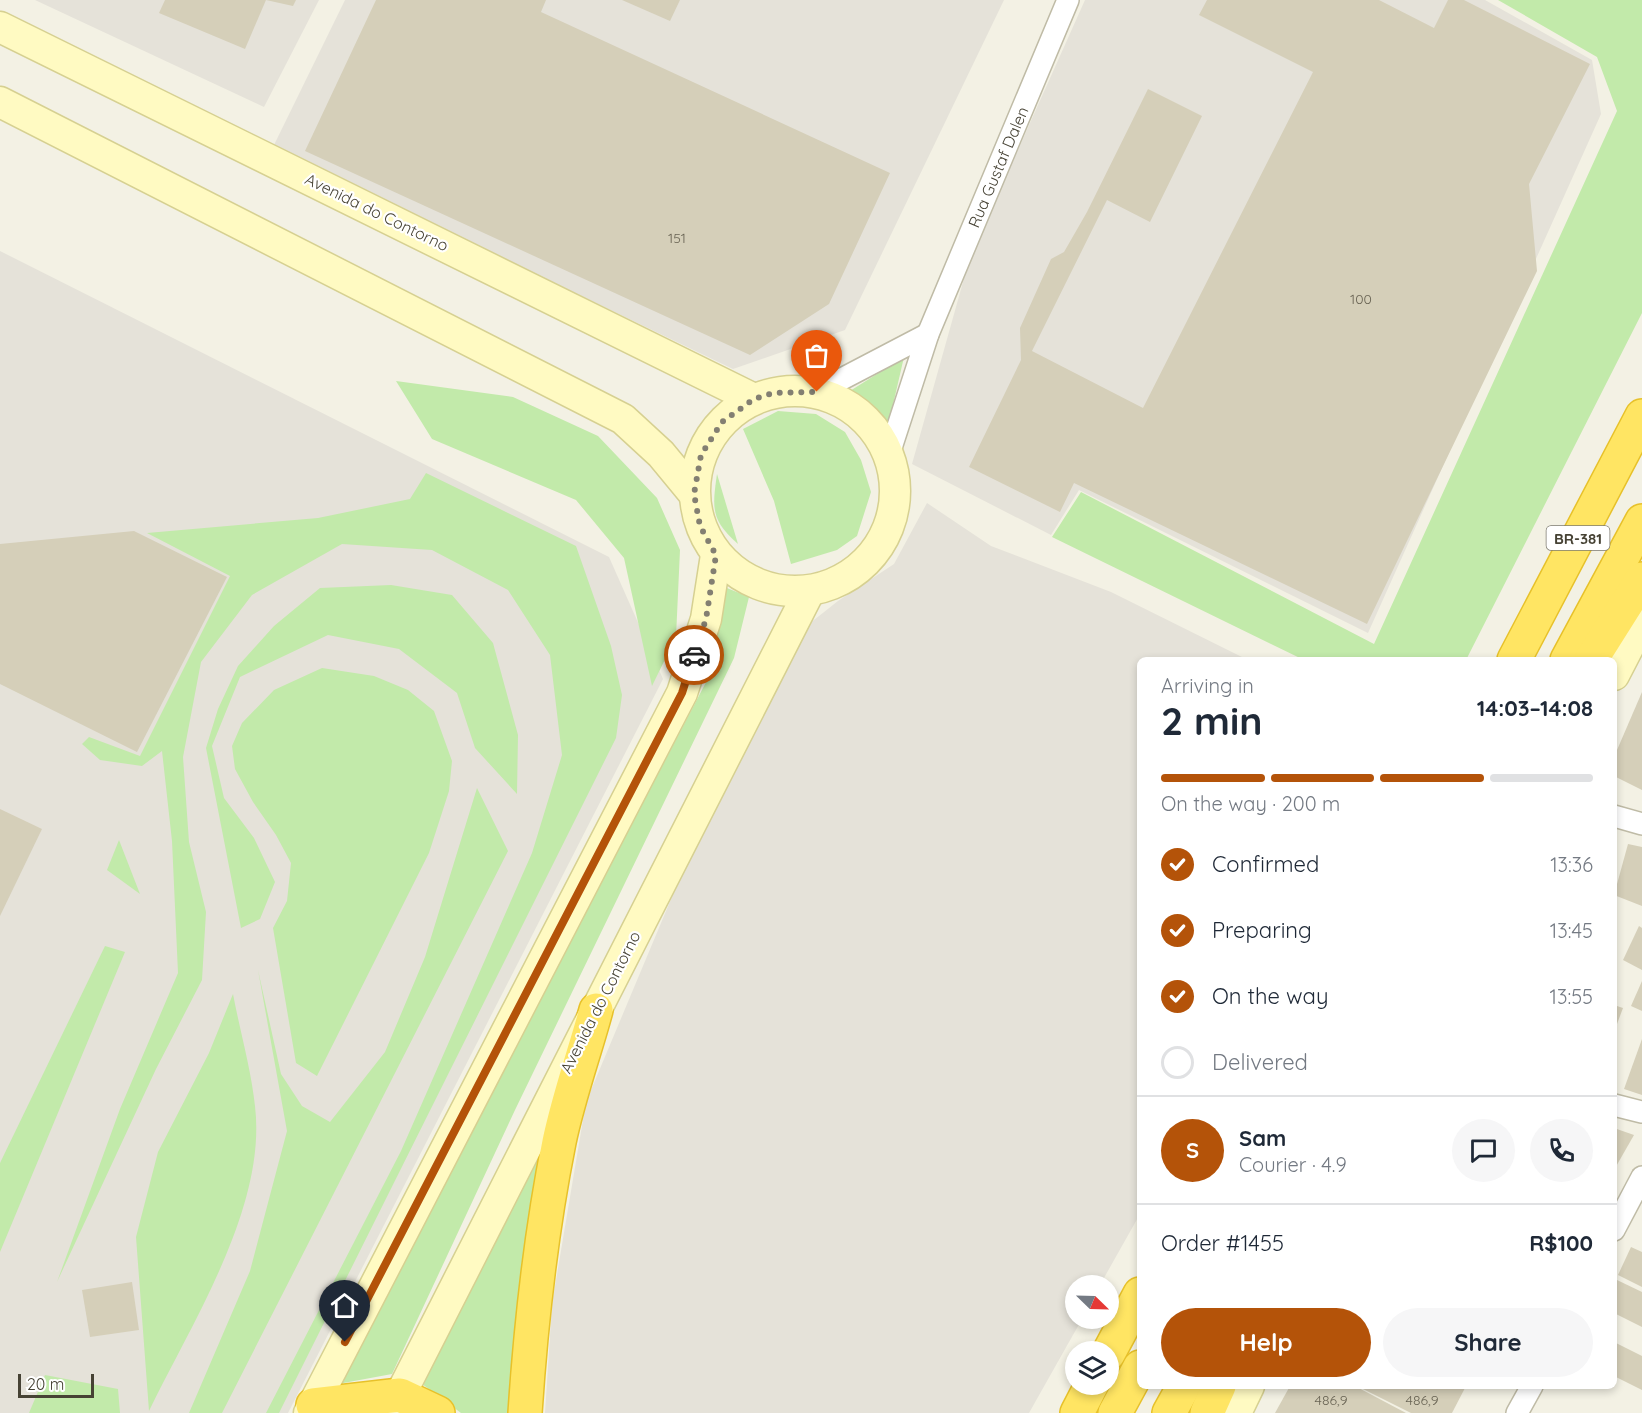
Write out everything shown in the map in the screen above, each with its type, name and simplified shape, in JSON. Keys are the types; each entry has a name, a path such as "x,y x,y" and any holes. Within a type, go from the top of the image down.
{"highway":[{"name":"BR-381","path":"1516,657 1642,416"},
{"name":"BR-381","path":"1569,657 1642,521"},
{"path":"1593,657 1642,579"},
{"path":"525,1413 531,1326 543,1232 560,1139 596,1010"},
{"path":"1115,1341 1137,1300"},
{"path":"1115,1413 1137,1373"},
{"path":"1169,1413 1182,1389"},
{"path":"1207,1413 1219,1389"},
{"path":"1077,1413 1086,1395"},
{"path":"311,1409 395,1404 438,1413"}],"main road":[{"name":"Avenida do Contorno","path":"0,27 754,399"},
{"path":"0,102 622,419 661,454 694,494"},
{"path":"817,392 857,411 882,435 895,481 892,519 874,553 846,579 809,592 772,590 741,577 716,555 700,526 694,494 701,455 722,422 754,399 773,393 817,392"},
{"path":"311,1409 682,693 706,619 716,555"},
{"name":"Avenida do Contorno","path":"395,1404 809,592"},
{"path":"1617,669 1642,621"},
{"path":"1236,1413 1248,1389"}],"street":[{"name":"Rua Gustaf Dalen","path":"889,454 928,334 1068,0"},
{"path":"817,392 928,334"},
{"path":"1617,817 1642,824"},
{"path":"1617,1106 1642,1112"},
{"path":"1617,1224 1642,1177"},
{"path":"1517,1413 1530,1389"}],"shaded area":[{"path":"35,0 319,0 264,107"},
{"path":"345,0 1004,0 845,330 733,369 273,147"},
{"path":"1085,0 1485,0 1592,60 1601,114 1368,633 1079,490 1051,535 912,464 970,257"},
{"path":"0,251 609,557 663,679 288,1413 0,1413"},
{"path":"927,503 991,546 1111,592 1242,657 1137,657 1137,1219 1106,1275 1065,1275 1065,1329 1076,1329 1070,1341 1065,1341 1065,1349 1029,1413 545,1413 552,1304 586,1102 687,861 800,631 838,601 894,564"}],"green space":[{"path":"1498,0 1642,0 1642,313 1468,657 1298,657 1052,537 1081,492 1374,644 1617,111 1597,57"},
{"path":"904,357 889,422 842,396"},
{"path":"396,381 513,397 598,436 657,498 680,550 676,637 652,686 624,558 576,500 432,439"},
{"path":"778,411 816,414 845,432 861,460 871,492 857,536 837,550 791,564 774,501 743,429"},
{"path":"426,473 576,546 611,646 622,695 616,738 279,1413 266,1413 401,1151 532,853 562,755 550,655 508,590 432,550 342,544 252,595 201,662 183,757 189,842 206,912 202,980 156,1069 57,1282 120,1109 178,973 172,841 162,751 142,766 100,760 82,744 89,737 140,756 230,576 147,533 318,518 410,499"},
{"path":"717,474 738,544 718,521 714,505"},
{"path":"391,585 452,595 493,643 518,735 517,794 475,748 457,693 399,649 328,635 240,677 212,746 224,798 254,838 275,882 260,919 241,928 206,748 218,709 238,666 274,626 320,588"},
{"path":"722,586 749,597 734,658 515,1110 392,1374 338,1384 714,667"},
{"path":"322,668 374,676 408,690 434,711 452,761 449,791 429,853 317,1076 296,1063 273,928 287,901 291,863 235,769 232,746 242,723 274,690"},
{"path":"477,788 508,851 222,1413 189,1413 250,1271 287,1131 258,970 281,1074 302,1106 330,1122 385,1052 425,957"},
{"path":"119,840 140,894 107,870"},
{"path":"105,946 125,952 0,1252 0,1163"},
{"path":"233,994 255,1106 256,1144 250,1184 223,1263 149,1411 136,1237 158,1152 209,1053"},
{"path":"544,1138 511,1413 461,1413 418,1381"},
{"path":"45,1375 118,1389 120,1413 29,1413"}],"building":[{"path":"165,0 266,0 245,49 159,13"},
{"path":"266,0 296,0 293,6"},
{"path":"376,0 546,0 541,12 890,173 829,304 750,355 305,151"},
{"path":"622,0 680,0 670,21"},
{"path":"1207,0 1379,0 1434,28 1448,0 1464,0 1590,64 1529,184 1537,271 1367,624 1074,483 1060,512 969,467 1021,360 1020,328 1051,259 1064,252 1087,212 1148,89 1202,116 1150,222 1107,200 1032,351 1143,408 1313,72 1199,15"},
{"path":"134,531 227,577 137,752 0,684 0,544"},
{"path":"1642,692 1642,790 1617,778 1617,750"},
{"path":"0,809 42,829 0,916"},
{"path":"1628,844 1642,847 1642,906 1617,896 1617,884"},
{"path":"1639,926 1642,928 1642,970 1623,960"},
{"path":"1642,981 1642,1011 1631,1006"},
{"path":"1617,1006 1623,1008 1617,1024"},
{"path":"1642,1039 1642,1095 1624,1089"},
{"path":"1617,1129 1634,1135 1617,1165"},
{"path":"1631,1247 1642,1252 1642,1287 1618,1275"},
{"path":"1617,1280 1642,1292 1642,1327 1617,1314"},
{"path":"132,1282 139,1330 90,1337 82,1290"},
{"path":"1617,1344 1642,1356 1642,1390 1617,1378"},
{"path":"1288,1389 1361,1389 1406,1413 1275,1413"},
{"path":"1363,1389 1464,1389 1452,1413 1411,1413"}],"way so far":[{"path":"694,655 706,619 716,555 700,526 694,494 701,455 722,422 754,399 773,393 817,392"}],"route":[{"path":"345,1342 682,693 694,655"}]}
